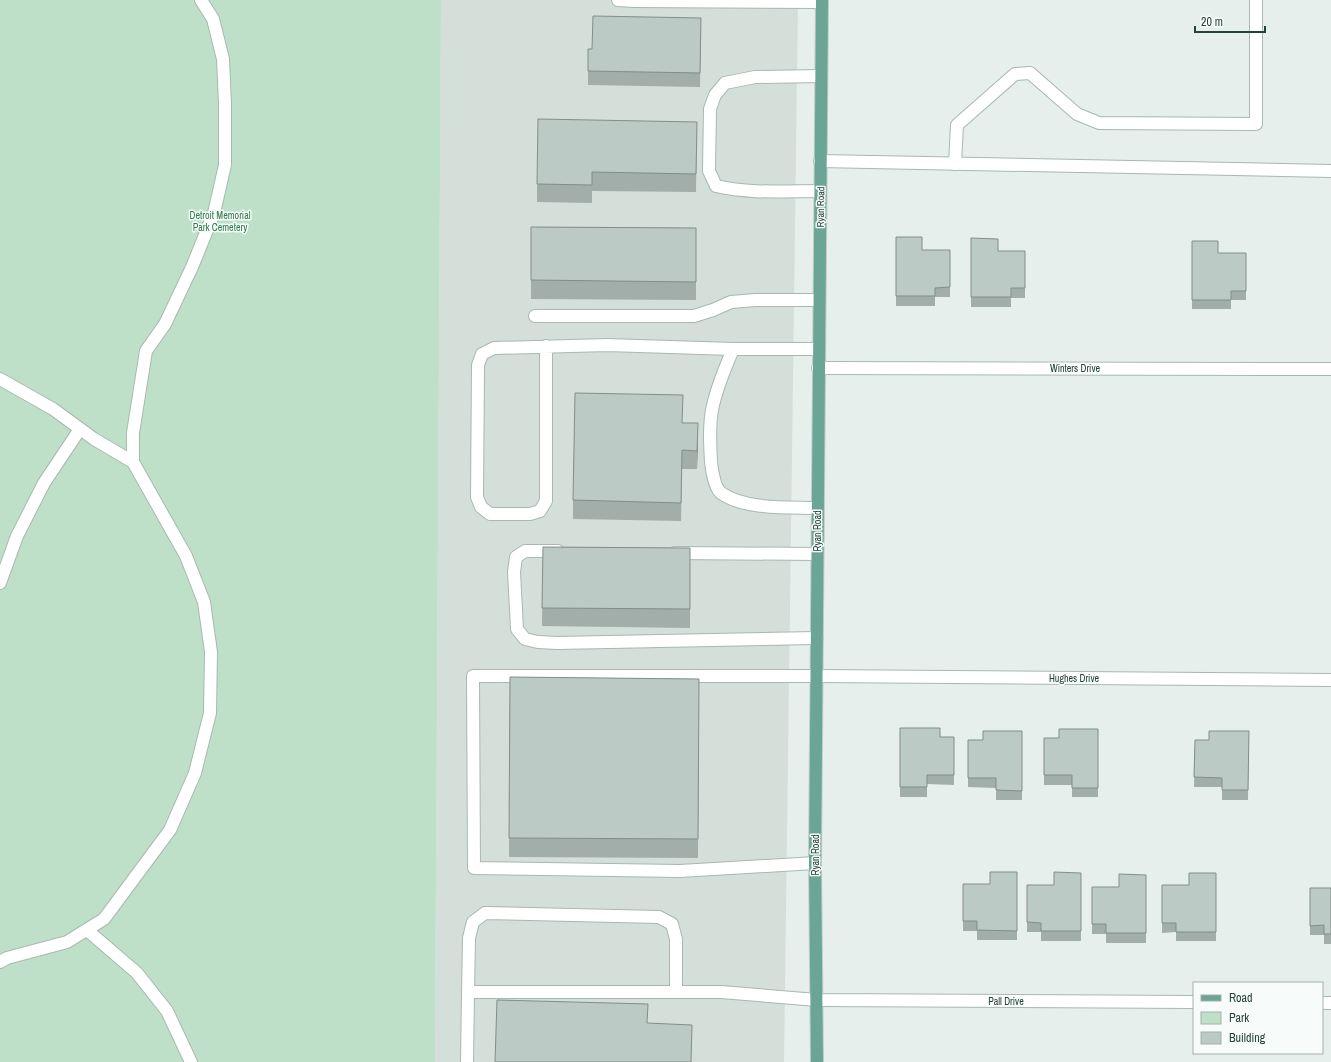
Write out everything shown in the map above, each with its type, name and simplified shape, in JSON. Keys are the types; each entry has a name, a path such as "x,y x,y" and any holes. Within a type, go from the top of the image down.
{"main road":[{"name":"Ryan Road","path":"817,1062 815,863 822,1"}],"street":[{"path":"0,962 7,958 67,942 104,919 170,830 195,773 210,713 211,652 204,602 186,556 133,462 133,433 146,351 165,324 192,267 214,213 225,165 226,104 223,59 213,19 201,0"},
{"path":"618,0 822,1"},
{"path":"955,164 957,125 1016,74 1030,73 1077,114 1099,123 1256,124 1256,0"},
{"path":"820,191 755,191 728,189 716,186 709,171 710,109 715,95 725,83 756,77 821,76"},
{"path":"820,161 1331,171"},
{"path":"535,316 694,316 732,302 755,300 819,300"},
{"path":"546,346 546,501 540,511 530,514 490,514 481,507 477,497 478,365 482,354 494,348 546,346 607,345 733,349 818,349"},
{"path":"733,349 717,390 712,410 710,434 712,475 720,492 735,500 755,505 817,508"},
{"name":"Winters Drive","path":"818,368 1331,369"},
{"path":"0,379 53,409 94,439 133,462"},
{"path":"0,583 17,536 44,484 80,429"},
{"path":"569,552 525,551 516,557 514,572 516,629 525,639 538,642 557,642 817,638"},
{"path":"662,552 817,554"},
{"name":"Hughes Drive","path":"815,863 680,871 474,868 473,676 816,676 1331,680"},
{"path":"467,1062 470,938 473,922 485,913 659,917 672,924 676,939 676,991"},
{"path":"87,930 137,973 167,1010 191,1062"},
{"name":"Pall Drive","path":"468,992 676,991 721,992 817,1000 1193,1002"}],"shaded area":[{"path":"441,0 798,0 784,1062 435,1062"}],"green space":[{"name":"Detroit Memorial Park Cemetery","path":"0,0 441,0 435,1062 0,1062"}],"building":[{"path":"593,16 701,18 700,73 588,71 588,49 592,49"},
{"path":"538,119 697,122 696,174 592,172 592,185 537,184"},
{"path":"531,227 696,228 696,282 531,280"},
{"path":"896,237 922,237 922,250 950,250 950,287 935,288 935,296 896,296"},
{"path":"971,238 998,239 998,251 1025,251 1025,288 1011,288 1011,297 971,297"},
{"path":"1192,241 1218,241 1218,253 1246,253 1246,291 1231,291 1231,300 1192,300"},
{"path":"575,393 683,395 682,423 698,423 697,451 682,450 681,503 573,500"},
{"path":"543,547 690,548 690,609 542,608"},
{"path":"510,677 699,679 698,839 509,838"},
{"path":"900,728 940,728 940,737 954,737 954,775 927,775 927,787 900,787"},
{"path":"1059,729 1098,729 1098,788 1072,788 1072,775 1044,775 1044,738 1059,738"},
{"path":"983,731 1022,731 1022,791 996,790 996,778 968,778 968,740 983,740"},
{"path":"1209,731 1249,731 1248,790 1222,790 1222,778 1194,777 1195,740 1209,740"},
{"path":"990,872 1017,872 1017,931 977,930 977,921 963,921 963,884 990,884"},
{"path":"1054,872 1081,873 1081,931 1041,931 1041,923 1027,922 1027,885 1054,885"},
{"path":"1189,873 1216,873 1216,932 1176,932 1176,923 1162,923 1162,885 1189,885"},
{"path":"1119,874 1146,875 1146,933 1106,933 1106,924 1092,924 1092,887 1119,887"},
{"path":"1310,888 1331,888 1331,934 1324,934 1324,925 1310,926"},
{"path":"497,1000 648,1004 647,1023 692,1025 691,1062 495,1062"}]}
